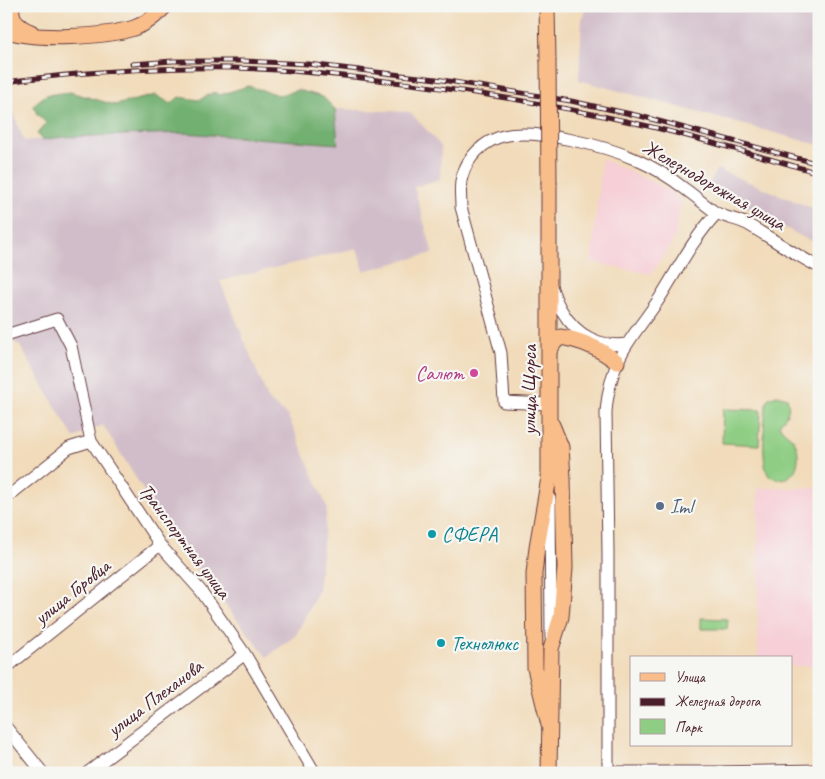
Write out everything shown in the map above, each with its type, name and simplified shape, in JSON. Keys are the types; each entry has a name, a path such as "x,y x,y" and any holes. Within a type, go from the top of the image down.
{"main road":[{"path":"12,6 13,18 25,30 36,34 60,36"},
{"path":"6,30 24,35 60,36 116,32 134,28 147,22 165,6"},
{"name":"улица Щорса","path":"547,8 549,184 548,410 550,478"},
{"path":"549,351 560,338 569,338 589,344 617,362"},
{"path":"548,410 561,447 565,568 561,617 551,649"},
{"path":"549,725 535,668 534,568 550,478"},
{"name":"улица Щорса","path":"549,773 551,649"}],"street":[{"name":"Железнодорожная улица","path":"548,410 504,402 501,353 461,207 461,178 471,158 479,149 503,136 514,134 553,137 600,147 638,160 683,187 717,213 735,218 819,267"},
{"path":"717,213 700,231 660,297 627,344 617,362 610,381 606,412 608,772 819,770"},
{"path":"548,281 562,312 588,339 604,344 627,344"},
{"name":"Транспортная улица","path":"6,335 57,320 71,346 91,441 160,545 201,591 245,654 315,773"},
{"path":"6,498 69,448 91,441"},
{"name":"улица Щорса","path":"550,478 551,649"},
{"name":"улица Горовца","path":"6,668 160,545"},
{"name":"улица Плеханова","path":"87,773 245,654"},
{"path":"6,728 43,773"}],"shaded area":[{"path":"587,6 819,6 819,145 579,80 582,18"},
{"path":"335,109 410,112 441,146 440,179 414,187 433,253 364,271 357,248 220,281 269,401 288,416 327,507 318,591 296,635 267,657 177,544 103,425 74,438 20,346 6,336 6,113 13,112 24,141 63,137 183,133 338,144"},
{"path":"602,159 664,187 681,200 675,238 651,274 591,262"},
{"path":"717,169 819,211 819,243 808,240 708,186"},
{"path":"758,488 817,488 817,521 819,522 819,666 792,666 792,656 758,656"}],"green space":[{"path":"248,86 279,95 298,90 323,97 335,109 338,144 183,133 63,137 42,140 37,134 46,123 37,114 33,105 46,95 70,92 115,105 156,95 171,104 179,97 199,100 214,92 220,95"},
{"path":"777,395 787,398 788,412 779,424 795,442 798,453 797,466 794,472 784,479 769,476 765,462 766,404 769,398"},
{"path":"723,409 761,410 759,445 722,443"},
{"path":"701,618 728,619 727,629 701,629"}],"railway":[{"path":"132,64 173,61 243,61 308,64 436,79 571,101 640,116 819,164"},
{"path":"6,82 63,75 176,68 251,69 342,76 475,93 603,116 681,134 819,173"}],"place":[{"name":"Салют","path":"474,373"},
{"name":"Iml","path":"660,506"},
{"name":"СФЕРА","path":"432,534"},
{"name":"Технолюкс","path":"441,643"}]}
